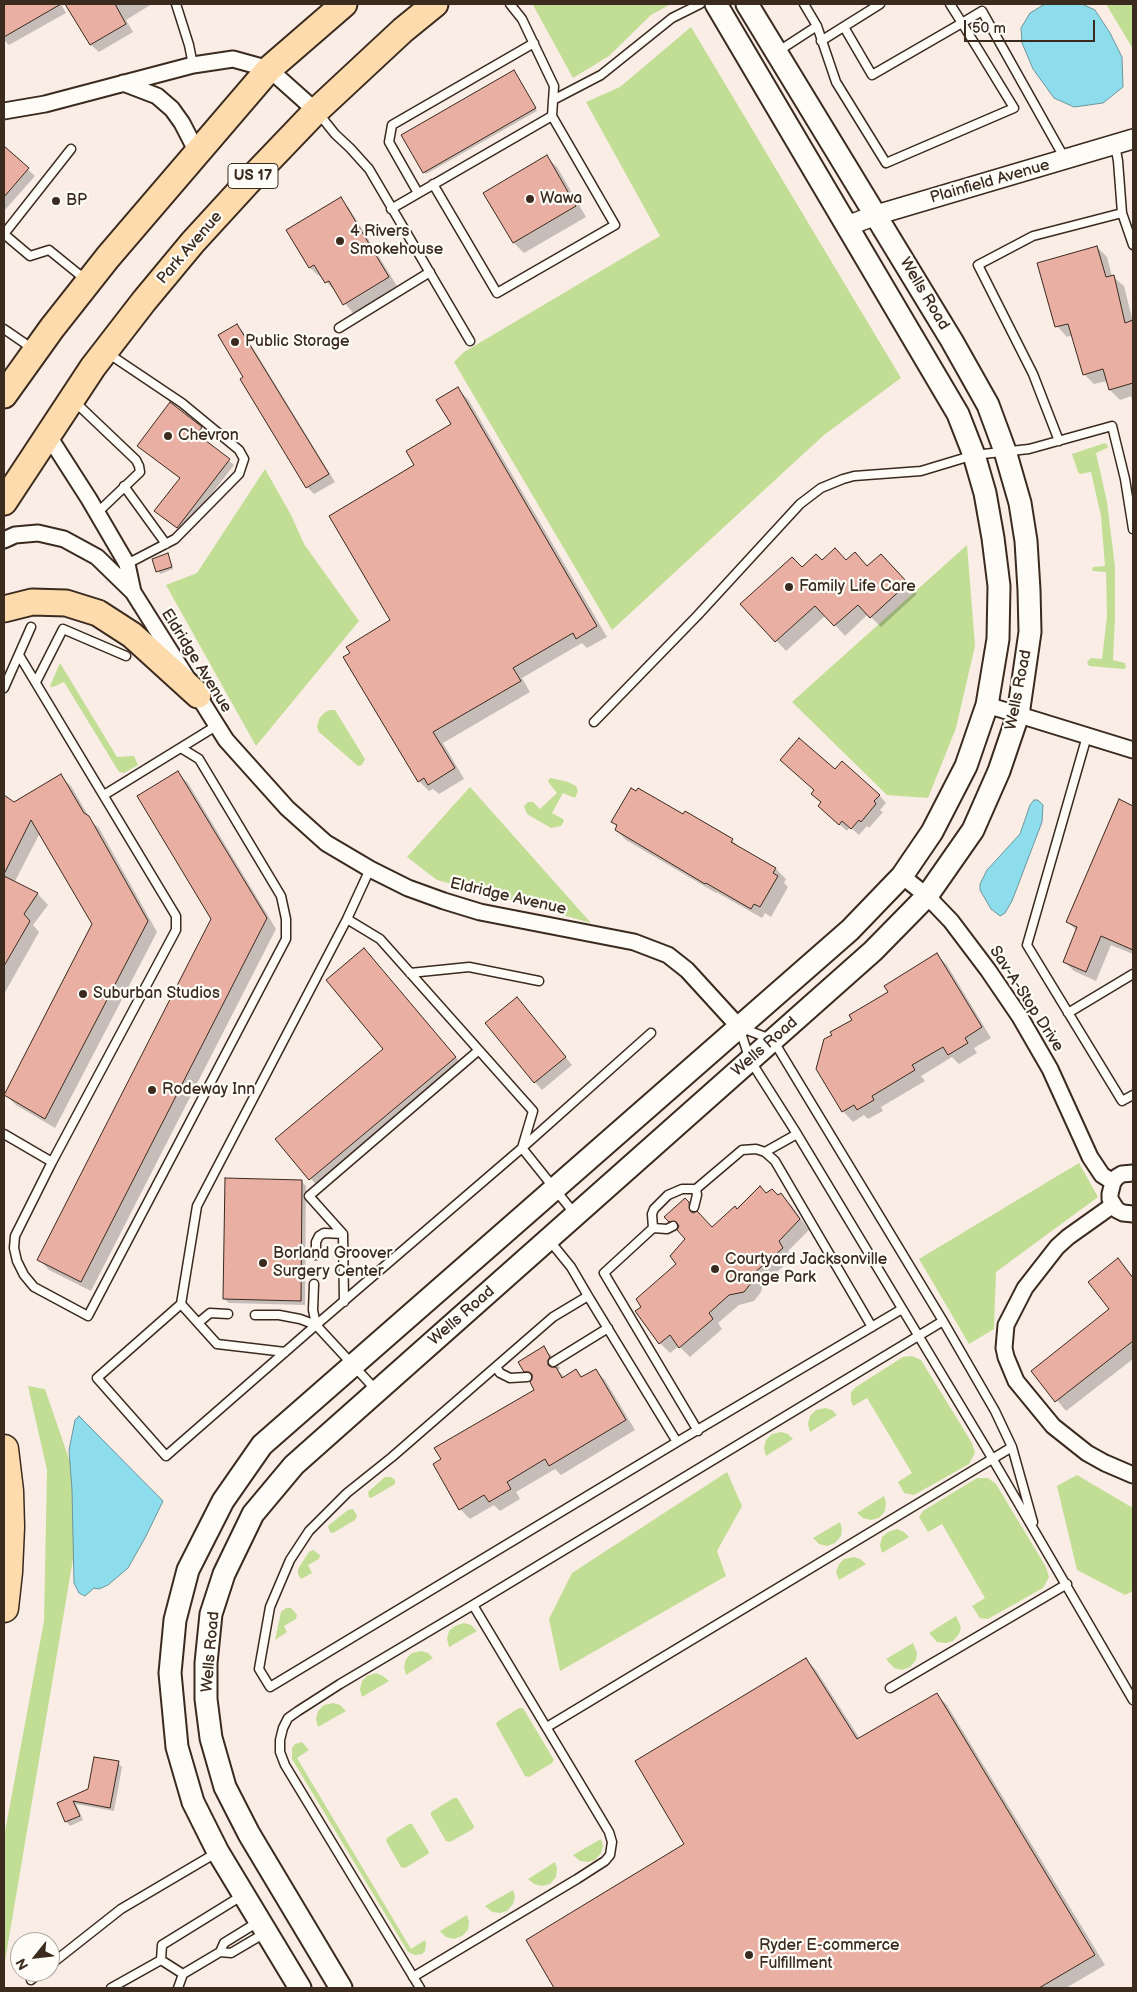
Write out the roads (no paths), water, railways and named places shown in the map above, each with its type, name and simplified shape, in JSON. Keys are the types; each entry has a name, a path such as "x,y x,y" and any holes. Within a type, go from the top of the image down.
{"highway":[{"path":"4,396 35,351 143,215 270,69 344,4"},
{"name":"Park Avenue","path":"4,502 71,398 105,351 193,242 316,110 403,30 435,4"},
{"path":"4,609 32,602 66,603 98,614 132,635 198,695"},
{"path":"4,1449 9,1490 10,1527 4,1608"}],"main road":[{"name":"Wells Road","path":"300,1988 218,1852 190,1793 177,1748 170,1673 176,1620 188,1570 223,1501 262,1445 740,1028 850,930 902,876 932,832 966,766 987,705 998,639 999,586 985,492 958,414 716,4"},
{"name":"Wells Road","path":"342,1988 249,1834 225,1787 212,1738 206,1699 206,1663 211,1614 224,1574 253,1514 294,1465 774,1040 873,951 928,896 973,830 999,771 1018,714 1030,632 1030,590 1026,541 1020,503 1005,451 988,406 952,341 748,4"}],"street":[{"path":"4,111 45,104 193,65 233,59 270,69 316,110"},
{"path":"123,83 157,96 172,109 182,123 198,154"},
{"name":"Plainfield Avenue","path":"847,226 876,215 1133,139"},
{"name":"Eldridge Avenue","path":"48,435 128,564 133,592"},
{"name":"Eldridge Avenue","path":"4,540 15,535 38,533 64,539 97,557 133,592 226,740 286,808 326,843 370,870 408,888 480,912 646,946 668,955 688,970 740,1028"},
{"path":"987,705 1133,750"},
{"name":"Sav-A-Stop Drive","path":"902,876 928,896 951,921 988,970 1020,1017 1050,1069 1090,1157 1102,1174 1113,1182"},
{"path":"1133,1173 1122,1174 1113,1182 1110,1194 1113,1205 1123,1213 1133,1214"},
{"path":"1113,1205 1057,1247 1025,1288 1006,1325 1004,1348 1016,1381 1053,1426 1087,1453 1133,1475"}],"lane":[{"path":"176,4 189,45 193,65"},
{"path":"433,184 497,293 615,225 552,116 554,86 522,19 510,4"},
{"path":"553,100 601,75 672,18 700,4"},
{"path":"804,4 817,26 836,82 886,163 1014,108 950,4"},
{"path":"821,41 880,4"},
{"path":"844,27 872,75 982,11 986,4"},
{"path":"982,11 1066,159"},
{"path":"777,52 817,26"},
{"path":"418,193 389,142 392,125 534,43"},
{"path":"316,110 335,134 369,169 470,341"},
{"path":"391,208 552,116"},
{"path":"1115,145 1122,213 1133,245"},
{"path":"71,149 4,234 30,256 49,250 88,282"},
{"path":"1059,441 1033,374 978,265 1033,236 1122,213"},
{"path":"339,328 430,272"},
{"path":"4,329 35,351"},
{"path":"105,351 182,403 239,450 244,459 239,474 175,539 128,564"},
{"path":"71,398 136,460 140,472 97,513"},
{"path":"594,722 697,616 794,510 821,488 854,476 914,472 974,456 1029,449 1112,426 1125,478 1133,529"},
{"path":"124,486 166,544"},
{"path":"4,688 30,627"},
{"path":"36,682 63,628 126,656"},
{"path":"19,655 176,916 176,930 52,1162 15,1236 15,1255 24,1275 34,1287 88,1316 286,939 286,919 282,896 199,759 181,748"},
{"path":"104,796 216,726"},
{"path":"1087,736 1027,945 1122,1101 1133,1095"},
{"path":"370,870 347,919 197,1206 181,1304 97,1378 166,1456 522,1148 651,1033"},
{"path":"347,919 380,939 532,1110 522,1148"},
{"path":"410,973 470,967 539,981"},
{"path":"1068,1013 1133,974"},
{"path":"740,1028 774,1040 943,1321 995,1411 1012,1447 1037,1534"},
{"path":"740,1028 750,1060 797,1134 992,1458 1133,1700"},
{"path":"344,1302 343,1234 309,1196 479,1050"},
{"path":"4,1134 52,1162"},
{"path":"765,1152 797,1134"},
{"path":"522,1148 576,1216"},
{"path":"653,1228 652,1214 662,1199 675,1191 696,1189 742,1150 756,1149 765,1152 775,1161 872,1327"},
{"path":"694,1207 696,1189"},
{"path":"673,1226 667,1229 653,1228 604,1273 698,1431"},
{"path":"316,1255 316,1242 319,1236 324,1233 343,1234"},
{"path":"549,1240 571,1267 677,1442"},
{"path":"314,1284 313,1310 316,1326"},
{"path":"588,1296 553,1317 392,1457 347,1493 309,1531 290,1560 270,1607 259,1669 270,1687 902,1309"},
{"path":"181,1304 217,1344 285,1352"},
{"path":"198,1323 210,1313 228,1314"},
{"path":"255,1314 279,1315 300,1319 316,1326 377,1391"},
{"path":"420,1988 285,1765 280,1752 280,1740 288,1718 347,1679 943,1321"},
{"path":"553,1362 608,1328"},
{"path":"496,1367 500,1373 510,1378 527,1377"},
{"path":"547,1727 1012,1447"},
{"path":"890,1688 1067,1584"},
{"path":"413,1977 577,1879 605,1861 610,1855 612,1842 610,1832 473,1605"},
{"path":"60,1957 121,1908 218,1852"},
{"path":"161,1960 162,1945 244,1895"},
{"path":"178,1988 183,1974 220,1952 224,1943 263,1927"},
{"path":"220,1952 231,1953 263,1927"},
{"path":"161,1960 183,1974"},
{"path":"110,1988 161,1960"}],"water":[{"path":"1045,4 1082,4 1095,10 1110,33 1122,57 1123,87 1103,103 1074,107 1054,98 1033,69 1022,43 1021,28 1030,13"},
{"path":"1034,800 1038,800 1043,805 1042,822 1012,901 1005,913 1000,916 991,909 980,890 980,884 987,870 1020,834 1030,805"},
{"path":"79,1416 163,1501 128,1568 108,1585 99,1589 94,1588 85,1596 79,1593 74,1583 69,1450 75,1420"}],"place":[{"name":"Wawa","path":"530,199"},
{"name":"BP","path":"56,201"},
{"name":"4 Rivers Smokehouse","path":"340,241"},
{"name":"Public Storage","path":"235,342"},
{"name":"Chevron","path":"168,436"},
{"name":"Family Life Care","path":"789,587"},
{"name":"Suburban Studios","path":"83,994"},
{"name":"Rodeway Inn","path":"152,1090"},
{"name":"Borland Groover Surgery Center","path":"263,1263"},
{"name":"Courtyard Jacksonville Orange Park","path":"715,1269"},
{"name":"Ryder E-commerce Fulfillment","path":"749,1955"}]}
